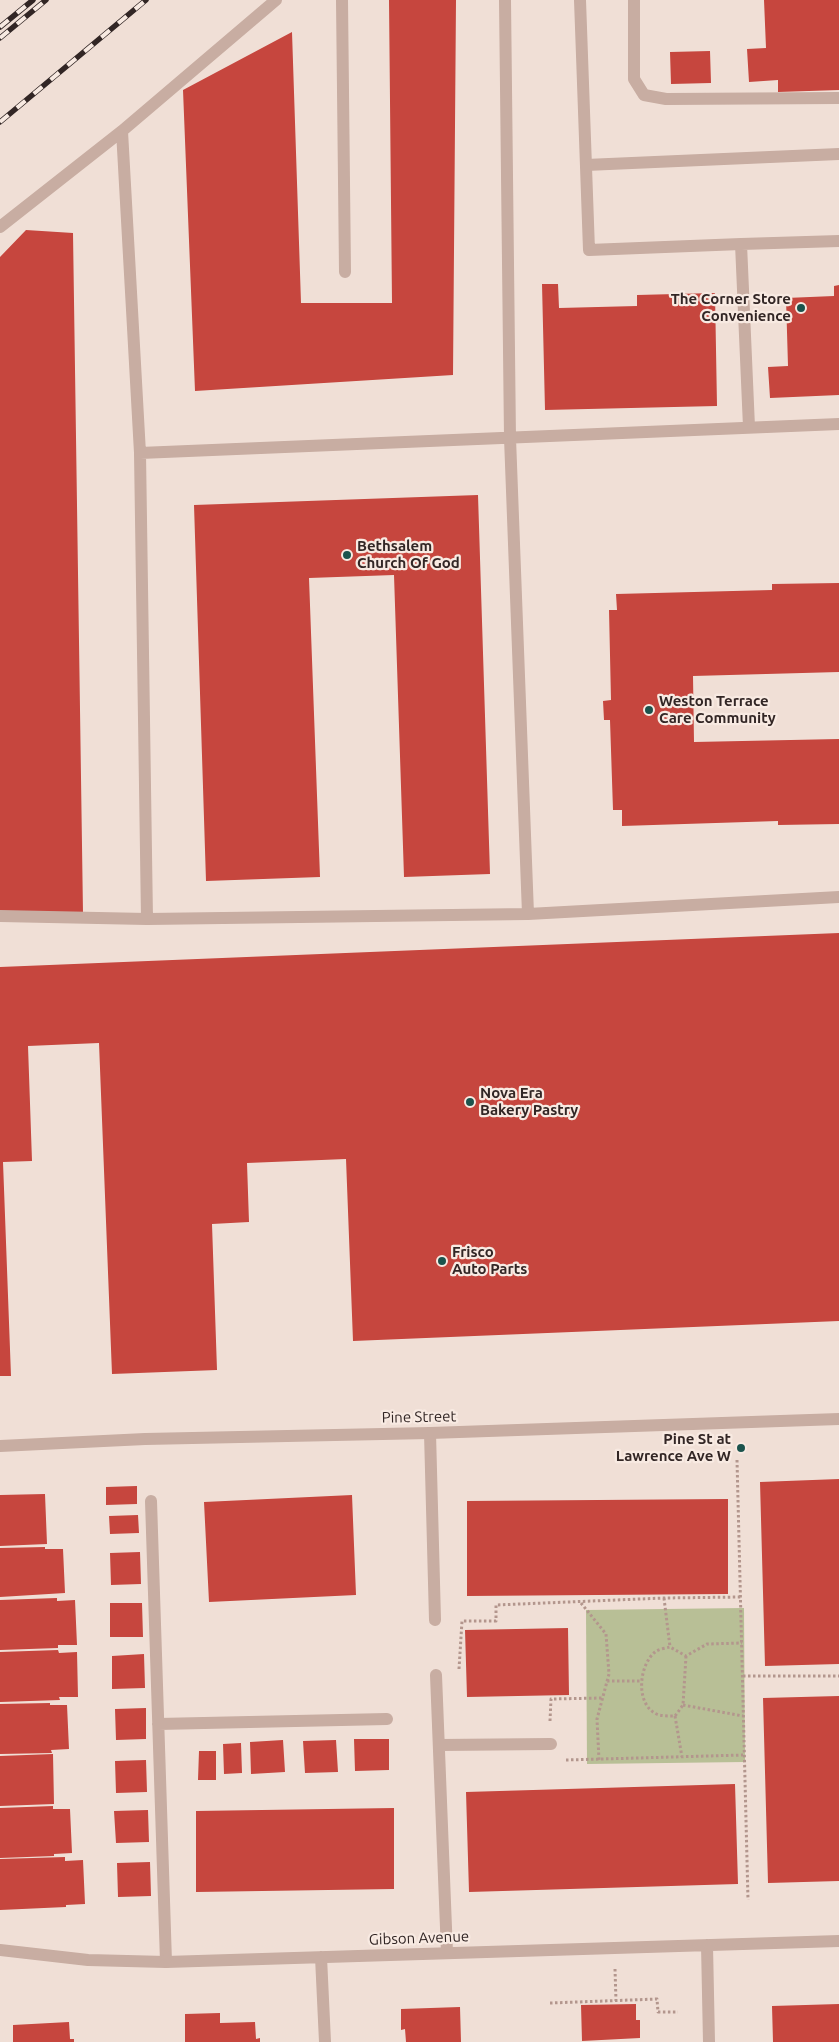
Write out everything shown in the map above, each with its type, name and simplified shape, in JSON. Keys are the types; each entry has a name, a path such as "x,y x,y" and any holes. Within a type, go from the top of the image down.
{"street":[{"path":"0,227 122,131 276,0"},
{"path":"342,0 345,272"},
{"path":"505,0 510,438 528,914"},
{"path":"580,0 589,250 839,242"},
{"path":"634,0 634,79 644,95 666,99 839,98"},
{"path":"122,131 140,453 147,919"},
{"path":"586,166 839,154"},
{"path":"741,244 749,427"},
{"path":"140,453 839,424"},
{"path":"0,916 147,919 528,914 839,897"},
{"name":"Pine Street","path":"0,1446 145,1439 430,1433 839,1419"},
{"path":"430,1433 435,1620"},
{"path":"151,1501 166,1962"},
{"path":"436,1675 447,1953"},
{"path":"158,1724 387,1719"},
{"path":"438,1744 551,1744"},
{"name":"Gibson Avenue","path":"0,1950 88,1960 166,1962 839,1941"},
{"path":"707,1945 709,2042"},
{"path":"321,1957 325,2042"}],"path":[{"path":"737,1460 748,1900"},
{"path":"436,1675 458,1677 462,1621 496,1621 496,1605 664,1598 741,1597"},
{"path":"664,1598 670,1647"},
{"path":"580,1603 606,1634 609,1674 597,1719 599,1760"},
{"path":"686,1656 706,1644 742,1643"},
{"path":"675,1716 658,1715 646,1705 641,1681 645,1665 656,1651 670,1647 686,1656"},
{"path":"682,1757 675,1716 683,1705 686,1656"},
{"path":"743,1676 839,1676"},
{"path":"607,1681 641,1681"},
{"path":"550,1728 551,1699 602,1698"},
{"path":"683,1705 743,1716"},
{"path":"558,1760 743,1755"},
{"path":"614,1948 616,2001"},
{"path":"550,2003 657,1999 658,2012 678,2012"}],"green space":[{"path":"744,1608 745,1762 587,1764 586,1610"}],"building":[{"path":"389,0 456,0 453,375 195,391 183,90 292,32 301,303 392,303"},
{"path":"764,0 839,0 839,90 778,92 778,80 749,82 747,49 766,48"},
{"path":"710,51 711,83 671,84 670,52"},
{"path":"26,230 73,233 83,913 0,912 0,257"},
{"path":"542,284 558,284 559,308 637,306 637,295 715,293 717,406 545,410"},
{"path":"839,285 839,395 770,398 768,367 788,366 786,298 834,296 834,286"},
{"path":"478,495 490,874 404,877 394,575 309,578 320,877 206,881 194,505"},
{"name":"Weston Terrace Care Community","path":"839,583 839,672 693,676 694,742 839,739 839,824 778,825 778,821 622,826 622,810 613,810 610,720 604,720 603,701 611,700 609,610 617,610 616,594 772,590 772,584"},
{"name":"Nova Era Bakery Pastry","path":"839,933 839,1321 353,1341 346,1159 247,1163 249,1222 212,1224 217,1370 112,1374 99,1043 28,1046 32,1161 3,1162 11,1376 0,1376 0,967"},
{"path":"839,1479 839,1664 765,1666 760,1482"},
{"path":"137,1486 137,1504 106,1505 106,1487"},
{"path":"45,1494 47,1544 0,1546 0,1495"},
{"path":"352,1495 356,1595 209,1602 204,1502"},
{"path":"728,1499 728,1594 467,1596 467,1501"},
{"path":"138,1515 139,1533 110,1534 109,1516"},
{"path":"45,1547 45,1549 63,1549 65,1593 0,1597 0,1548"},
{"path":"140,1552 141,1584 111,1585 110,1553"},
{"path":"57,1598 57,1601 75,1600 77,1645 58,1645 58,1648 0,1650 0,1600"},
{"path":"110,1603 142,1603 143,1637 110,1637"},
{"path":"568,1628 569,1695 467,1697 465,1630"},
{"path":"58,1650 59,1653 77,1652 78,1697 59,1697 60,1700 0,1702 0,1652"},
{"path":"144,1654 145,1688 112,1689 112,1656"},
{"path":"839,1696 839,1881 768,1883 763,1698"},
{"path":"50,1703 50,1705 67,1705 69,1749 51,1750 52,1753 0,1754 0,1704"},
{"path":"146,1708 146,1739 116,1740 115,1709"},
{"path":"354,1739 389,1739 389,1770 355,1771"},
{"path":"283,1740 285,1772 251,1774 250,1742"},
{"path":"336,1740 338,1772 305,1773 303,1741"},
{"path":"241,1743 242,1773 224,1774 223,1744"},
{"path":"199,1751 216,1751 216,1780 198,1780"},
{"path":"53,1754 54,1804 0,1806 0,1756"},
{"path":"146,1760 147,1792 116,1793 115,1761"},
{"path":"735,1784 738,1884 469,1892 466,1792"},
{"path":"53,1806 53,1809 70,1809 72,1853 54,1854 54,1856 0,1858 0,1808"},
{"path":"394,1808 394,1889 196,1892 196,1811"},
{"path":"148,1810 149,1842 116,1843 114,1811"},
{"path":"65,1857 65,1861 83,1860 85,1904 66,1905 66,1907 0,1910 0,1859"},
{"path":"150,1862 151,1896 118,1897 117,1863"},
{"path":"636,2004 636,2020 640,2020 640,2038 582,2041 581,2005"},
{"path":"839,2004 839,2042 773,2042 772,2006"},
{"path":"460,2007 461,2042 406,2042 405,2029 401,2030 401,2009"},
{"path":"220,2013 220,2023 255,2022 256,2039 260,2038 260,2042 185,2042 185,2014"},
{"path":"69,2022 70,2039 74,2039 74,2042 13,2042 13,2025"}],"railway":[{"path":"0,27 33,0"},
{"path":"0,38 46,0"},
{"path":"0,122 146,0"}],"place":[{"name":"The Corner Store Convenience","path":"801,308"},
{"name":"Bethsalem Church Of God","path":"347,555"},
{"name":"Weston Terrace Care Community","path":"649,710"},
{"name":"Nova Era Bakery Pastry","path":"470,1102"},
{"name":"Frisco Auto Parts","path":"442,1261"},
{"name":"Pine St at Lawrence Ave W","path":"741,1448"}]}
